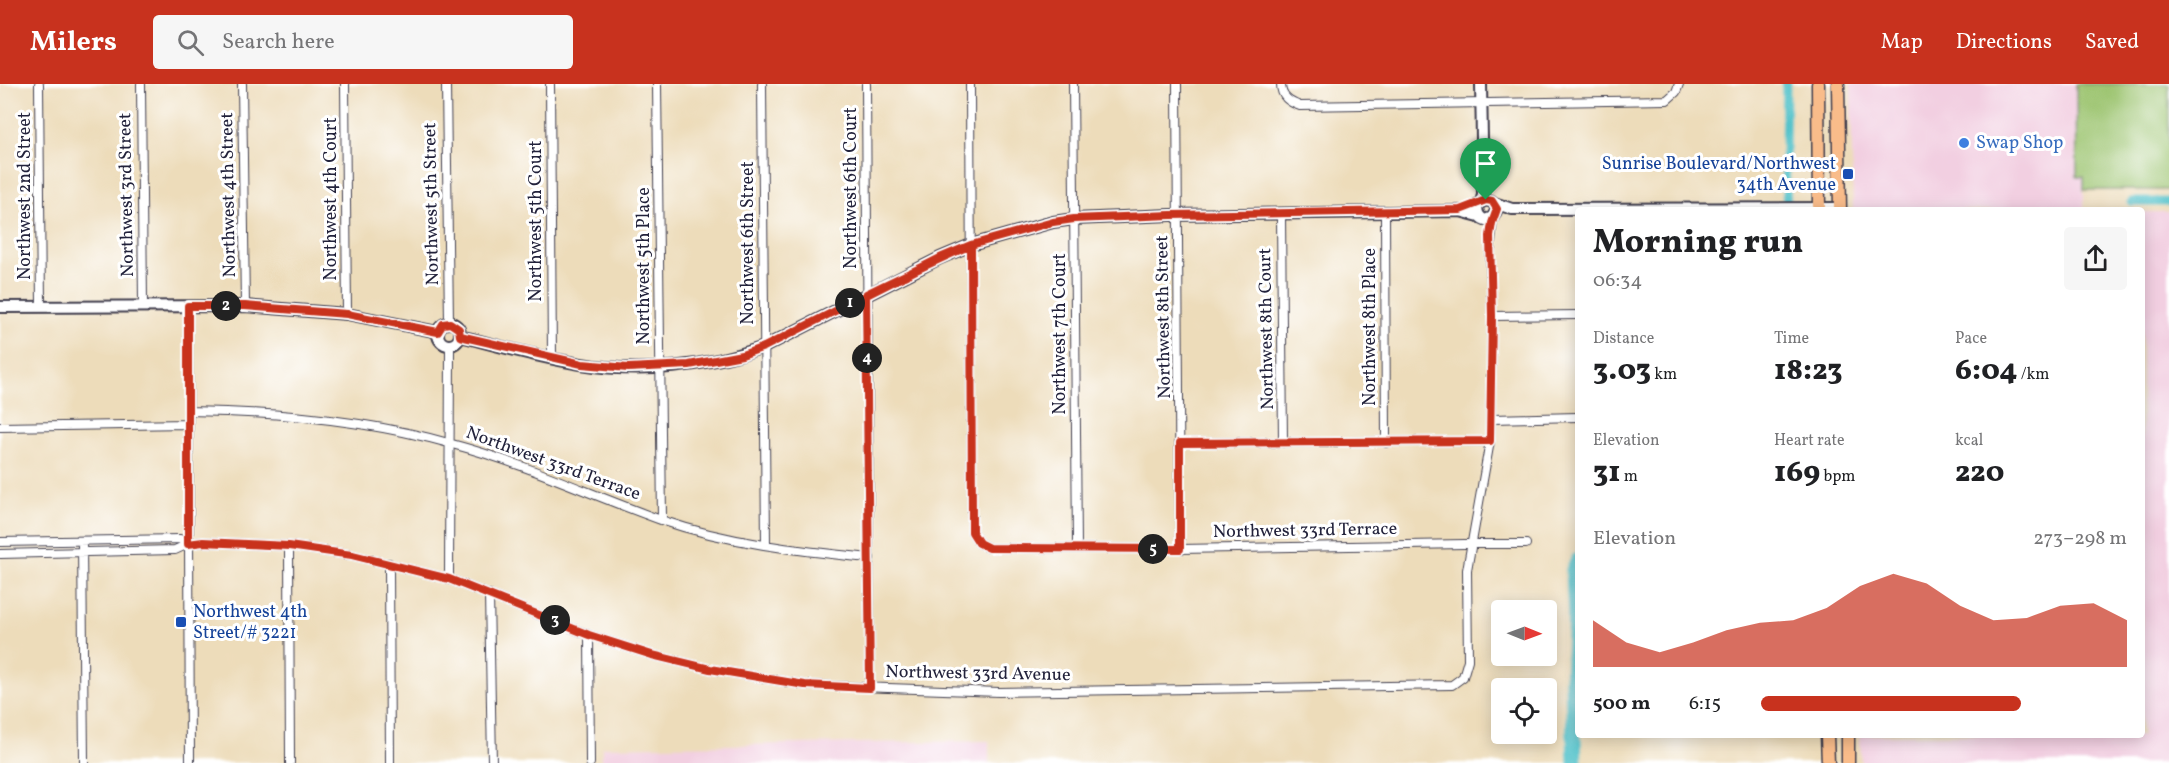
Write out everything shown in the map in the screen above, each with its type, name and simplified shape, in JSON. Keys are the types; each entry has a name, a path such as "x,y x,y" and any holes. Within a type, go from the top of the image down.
{"main road":[{"path":"1818,84 1820,207"},
{"path":"1838,84 1840,207"},
{"path":"1827,738 1828,763"},
{"path":"1848,738 1848,763"}],"street":[{"name":"Northwest 2nd Street","path":"39,84 40,307"},
{"name":"Northwest 3rd Street","path":"141,84 143,306"},
{"name":"Northwest 4th Street","path":"242,84 245,306"},
{"name":"Northwest 4th Court","path":"345,84 347,314"},
{"name":"Northwest 5th Street","path":"446,84 449,323"},
{"name":"Northwest 5th Court","path":"550,84 552,358"},
{"name":"Northwest 5th Place","path":"657,84 662,520"},
{"name":"Northwest 6th Street","path":"762,84 766,545"},
{"name":"Northwest 6th Court","path":"866,84 870,688"},
{"path":"970,84 971,245"},
{"name":"Northwest 7th Court","path":"1073,84 1077,548"},
{"name":"Northwest 8th Street","path":"1177,84 1180,549"},
{"path":"1281,84 1281,90 1288,102 1300,106 1667,100 1677,88"},
{"path":"1471,544 1492,419 1492,316 1490,257 1486,232 1487,210 1483,195 1482,174 1482,84"},
{"path":"460,336 552,358 605,367 660,368 711,362 764,347 940,258 971,245 1053,222 1074,219 1178,215 1575,209"},
{"name":"Northwest 8th Place","path":"1385,212 1386,443"},
{"name":"Northwest 8th Court","path":"1281,214 1283,443"},
{"name":"Northwest 33rd Terrace","path":"971,245 972,532 979,543 989,548 1180,549 1526,544"},
{"path":"188,306 190,763"},
{"path":"0,307 245,306 347,314 438,332"},
{"path":"1492,316 1575,315"},
{"path":"449,323 457,326 460,336 456,343 450,345 441,343 437,336 440,326 449,323"},
{"path":"449,579 450,345"},
{"name":"Northwest 33rd Terrace","path":"188,411 288,414 392,430 450,443 501,458 662,520 714,535 817,553 870,558"},
{"path":"1492,419 1575,417"},
{"path":"0,427 188,424"},
{"path":"1180,443 1490,441"},
{"name":"Northwest 33rd Avenue","path":"0,542 180,539 188,544"},
{"path":"82,542 84,763"},
{"name":"Northwest 33rd Avenue","path":"0,554 175,550 188,544 203,542 289,546 352,555 449,579 589,635 652,655 710,669 805,685 999,692 1452,685 1464,677 1468,660 1467,570 1471,544"},
{"path":"289,546 290,763"},
{"path":"389,563 390,763"},
{"path":"489,594 492,763"},
{"path":"589,635 590,763"}],"shaded area":[{"name":"Swap Shop","path":"1851,84 2076,84 2077,177 2084,177 2084,207 1853,207"},
{"path":"2145,212 2169,212 2169,763 1861,763 1860,738 2145,738"},
{"path":"989,741 989,763 602,763 602,747"}],"green space":[{"path":"2076,84 2169,84 2169,190 2084,190 2084,177 2077,177"}],"waterway":[{"path":"1786,84 1787,207"},
{"path":"2132,202 2169,202"},
{"path":"1575,566 1573,570 1575,615"},
{"path":"1575,615 1572,681 1575,763"}],"place":[{"name":"Swap Shop","path":"1964,143"},
{"name":"Sunrise Boulevard/Northwest 34th Avenue","path":"1848,174"},
{"name":"Northwest 4th Street/# 3221","path":"181,622"}],"route":[{"path":"1486,200 1460,210 1171,215 1053,222 971,245 940,258 866,294 764,347 711,362 660,368 605,367 552,358 460,336 457,326 450,323 440,326 438,332 347,314 245,306 188,306 188,544 203,542 289,546 352,555 449,579 589,635 652,655 710,669 805,685 870,688 866,294 971,245 972,532 979,543 989,548 1180,549 1180,443 1490,441 1492,419 1490,236 1493,217 1497,209 1492,201 1486,200"}]}
